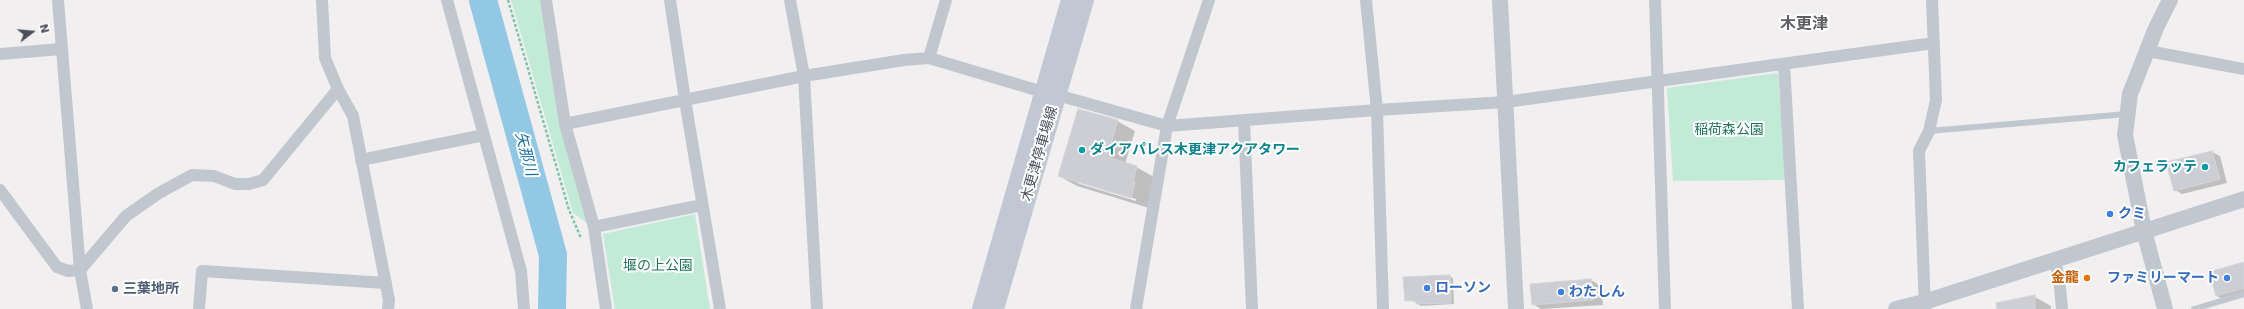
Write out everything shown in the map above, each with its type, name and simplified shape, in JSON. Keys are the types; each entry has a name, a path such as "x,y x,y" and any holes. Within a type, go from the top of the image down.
{"main road":[{"name":"木更津停車場線","path":"995,309 1050,93 1070,0"},
{"name":"木更津停車場線","path":"981,309 1050,93 1085,0"}],"street":[{"path":"58,0 80,270 87,309"},
{"path":"322,0 325,58 338,89 353,116 386,283 389,300 388,309"},
{"path":"447,0 521,270 524,309"},
{"path":"546,0 565,124 594,227 606,309"},
{"path":"670,0 702,206 720,309"},
{"path":"790,0 804,76 817,309"},
{"path":"929,58 946,0"},
{"path":"1136,309 1167,126 1209,0"},
{"path":"1366,0 1376,110 1383,309"},
{"path":"1500,0 1516,309"},
{"path":"1655,0 1665,309"},
{"path":"1924,306 1919,151 1929,131 1936,100 1932,0"},
{"path":"2165,309 2144,232 2125,135 2130,94 2156,28 2170,0"},
{"path":"565,124 804,76 904,60 929,58 1167,126 1376,110 1506,102 1934,43"},
{"path":"0,54 62,49"},
{"path":"2148,51 2244,69"},
{"path":"1784,64 1798,309"},
{"path":"0,190 58,267 68,270 80,270 126,216 159,192 192,175 214,176 235,184 249,184 263,180 338,89"},
{"path":"1244,121 1252,309"},
{"path":"361,160 484,135"},
{"path":"1896,309 1924,306 2054,260 2244,199"},
{"path":"594,227 702,206"},
{"path":"2054,260 2059,276 2062,309"},
{"path":"199,309 202,271 386,283"}],"lane":[{"path":"1929,131 2127,114"},
{"path":"2194,309 2244,294"}],"path":[{"path":"508,0 569,210 583,244"}],"green space":[{"path":"511,0 542,0 591,226 573,213"},
{"name":"稲荷森公園","path":"1778,73 1786,180 1673,181 1667,88"},
{"name":"堰の上公園","path":"695,214 710,309 615,309 603,234"}],"building":[{"name":"ダイアパレス木更津アクアタワー","path":"1078,109 1118,120 1107,157 1137,166 1131,198 1058,176"},
{"path":"2212,151 2220,179 2174,191 2166,162"},
{"name":"ファミリーマート","path":"2244,262 2244,288 2216,296 2209,272"},
{"name":"ローソン","path":"1450,275 1451,303 1416,304 1416,300 1405,301 1403,277"},
{"name":"わたしん","path":"1591,279 1593,300 1532,305 1530,284"},
{"path":"2035,295 2035,309 1997,309 1996,303"}],"waterway":[{"name":"矢那川","path":"483,0 553,255 552,309"}],"place":[{"name":"ダイアパレス木更津アクアタワー","path":"1082,150"},
{"name":"カフェラッテ","path":"2205,167"},
{"name":"クミ","path":"2110,214"},
{"name":"金龍","path":"2087,278"},
{"name":"ファミリーマート","path":"2227,278"},
{"name":"ローソン","path":"1427,288"},
{"name":"三葉地所","path":"115,289"},
{"name":"わたしん","path":"1561,292"}],"district":[{"name":"木更津","path":"1804,25"}]}
